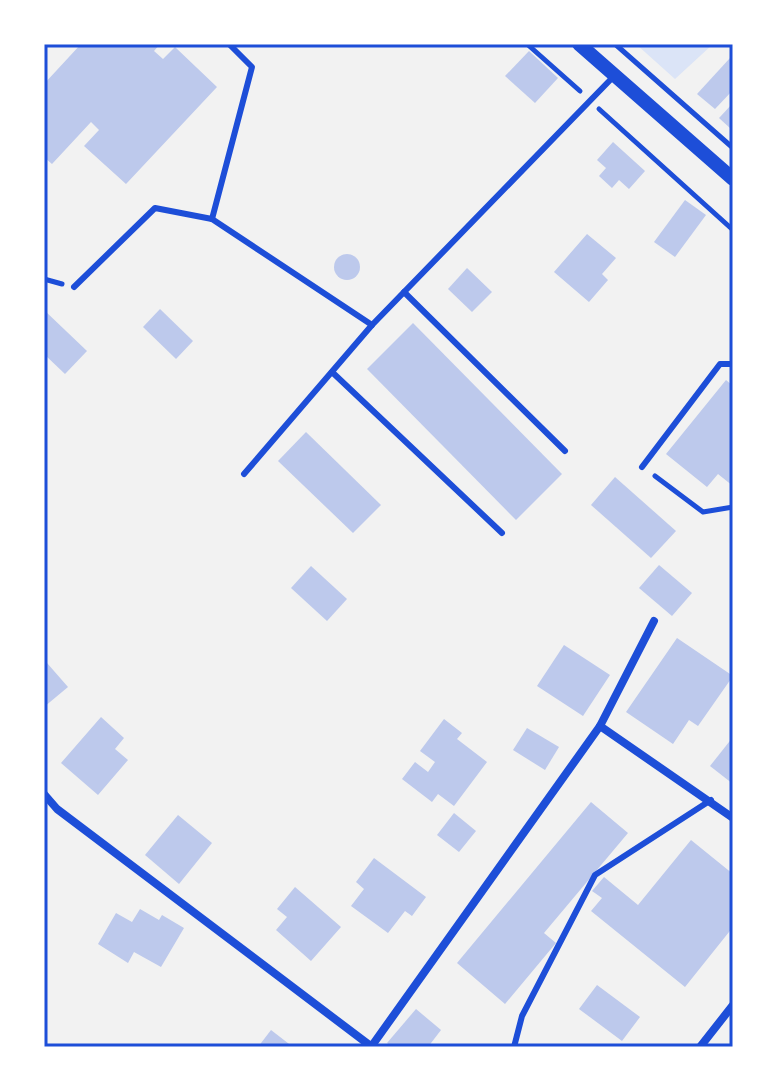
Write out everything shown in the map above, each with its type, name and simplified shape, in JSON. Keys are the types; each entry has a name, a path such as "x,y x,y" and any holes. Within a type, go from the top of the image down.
{"street":[{"path":"583,45 733,179"},
{"path":"44,794 57,809 371,1047 600,726 654,621"},
{"path":"600,726 733,818"},
{"path":"700,1047 733,1005"}],"lane":[{"path":"212,219 252,67 229,44"},
{"path":"244,474 372,325 615,75"},
{"path":"74,287 155,208 212,219 372,325"},
{"path":"404,292 565,451"},
{"path":"642,467 720,364 733,364"},
{"path":"332,372 502,533"},
{"path":"514,1047 522,1016 595,875 711,800"}],"path":[{"path":"527,44 733,230"},
{"path":"615,44 733,148"},
{"path":"642,467 703,512 733,507"}],"shaded area":[{"path":"636,44 713,44 675,79"}],"building":[{"path":"81,44 160,44 154,51 163,59 175,47 217,87 126,184 84,146 99,130 91,122 52,164 44,157 44,84"},
{"path":"529,51 558,78 535,103 505,76"},
{"path":"730,58 733,61 733,90 715,109 697,94"},
{"path":"733,103 733,127 731,129 719,118"},
{"path":"613,142 645,171 629,189 619,180 612,188 599,176 606,168 597,160"},
{"path":"685,200 706,215 675,257 654,242"},
{"path":"587,234 616,258 602,274 608,280 589,302 554,272"},
{"path":"347,254 356,258 360,267 356,276 347,280 338,276 334,267 338,258"},
{"path":"467,268 492,292 472,312 448,289"},
{"path":"160,309 193,341 176,359 143,327"},
{"path":"44,310 87,351 65,374 44,354"},
{"path":"413,323 562,474 516,520 367,369"},
{"path":"726,380 733,386 733,486 718,474 707,487 666,454"},
{"path":"306,432 381,505 353,533 278,461"},
{"path":"615,477 676,531 651,558 591,505"},
{"path":"659,565 692,593 672,616 639,588"},
{"path":"311,566 347,599 327,621 291,588"},
{"path":"677,638 733,676 698,726 689,720 673,744 626,712"},
{"path":"564,645 610,675 583,716 537,686"},
{"path":"47,663 68,687 44,707 44,666"},
{"path":"101,717 124,738 115,749 128,760 98,795 61,763"},
{"path":"444,719 462,733 457,739 487,762 454,806 438,794 432,802 402,779 415,762 428,772 435,762 420,751"},
{"path":"527,728 559,747 545,770 513,750"},
{"path":"733,737 733,784 710,766"},
{"path":"591,802 628,833 544,933 556,943 505,1004 457,963"},
{"path":"454,813 476,831 459,852 437,835"},
{"path":"178,815 212,843 179,884 145,855"},
{"path":"691,840 733,874 733,927 685,987 591,911 602,898 592,891 604,877 638,905"},
{"path":"374,858 426,897 412,916 405,911 388,933 351,906 364,889 356,882"},
{"path":"295,887 341,927 311,961 276,930 287,917 277,909"},
{"path":"140,909 159,920 162,915 184,928 161,967 134,952 128,963 98,944 116,913 132,922"},
{"path":"597,985 640,1017 622,1041 579,1009"},
{"path":"416,1009 441,1030 428,1047 392,1047 387,1043"},
{"path":"271,1030 293,1047 258,1047"}]}
